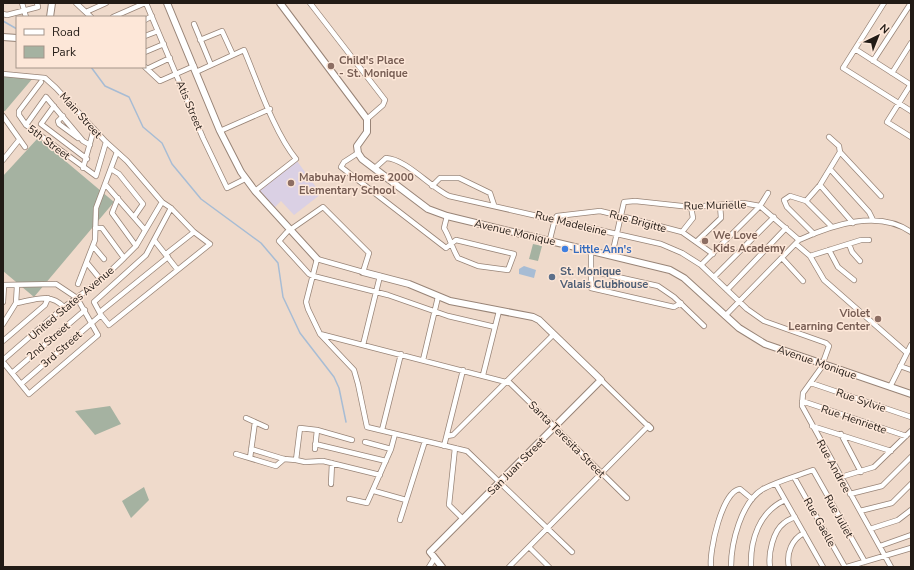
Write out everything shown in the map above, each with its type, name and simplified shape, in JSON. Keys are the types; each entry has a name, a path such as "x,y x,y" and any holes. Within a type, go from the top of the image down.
{"street":[{"path":"22,3 26,16"},
{"path":"3,14 7,15 38,7 37,3"},
{"path":"50,16 52,3"},
{"path":"76,3 90,16"},
{"path":"86,12 106,3"},
{"path":"115,16 146,3"},
{"name":"Atis Street","path":"146,3 227,188 245,179"},
{"path":"167,3 220,131 245,179 318,259 409,284 438,298 532,317 539,320 649,427 509,567"},
{"path":"280,3 367,119 367,132 357,146 358,153 344,162 340,167 446,248 452,243 456,240 514,254 508,270 478,266 458,258 453,250 452,243 444,228 447,216"},
{"path":"310,3 385,100 383,105 367,119"},
{"path":"884,3 843,68 911,111"},
{"path":"873,61 911,3"},
{"path":"146,19 152,16"},
{"path":"194,24 211,65"},
{"path":"146,36 158,31"},
{"path":"200,40 222,31 233,55"},
{"path":"3,38 16,38"},
{"path":"892,73 911,43"},
{"path":"146,52 164,44"},
{"path":"855,49 911,84 887,122 911,137"},
{"path":"170,58 146,68 160,81 177,74 211,65 244,50 288,149 296,159 255,191"},
{"path":"3,74 43,80"},
{"name":"5th Street","path":"43,80 19,110 19,115 26,125 96,176 106,142"},
{"name":"Main Street","path":"43,80 56,88 147,184 162,202 171,208 194,232 210,244 177,269"},
{"path":"26,125 46,97 83,141"},
{"path":"54,106 42,124 87,159"},
{"path":"220,131 270,109"},
{"path":"3,116 25,147"},
{"path":"63,116 58,121 59,124 90,145"},
{"path":"83,168 87,159 94,129"},
{"path":"829,137 839,146 840,152 881,196"},
{"path":"4,157 19,140"},
{"path":"78,284 93,246 96,208 117,152"},
{"path":"806,202 820,185 840,152"},
{"name":"Avenue Monique","path":"358,153 428,209 447,216 659,266 678,274 739,328 765,344 911,394"},
{"name":"Rue Madeleine","path":"375,168 386,158 390,158 407,167 432,186 450,196 661,244 682,253 701,265 739,302 755,315 772,324 826,343 829,346 823,364"},
{"path":"111,169 119,174 143,204 134,217"},
{"path":"830,169 869,212 873,220"},
{"path":"432,186 440,178 458,178 490,193 493,197 494,205"},
{"path":"105,184 145,230"},
{"path":"820,185 853,223"},
{"path":"701,265 760,206 768,193"},
{"path":"814,234 787,207 784,200 790,196 806,202 832,227"},
{"path":"118,198 112,213 136,246"},
{"name":"Rue Murielle","path":"612,255 624,202 635,200 691,207 743,203 760,206 786,228 810,256 824,280 907,353"},
{"name":"United States Avenue","path":"3,361 64,307 101,280 136,246 162,202"},
{"path":"696,242 721,218 720,205"},
{"path":"364,272 369,253 323,207 291,230 279,241 309,274 313,276 376,292 435,312 496,327"},
{"path":"682,232 693,218 691,207"},
{"path":"154,240 177,269 109,325 100,314 94,302 146,255 171,208"},
{"name":"Rue Brigitte","path":"555,219 560,215 600,211 682,232 713,254"},
{"path":"714,277 774,217"},
{"path":"550,240 555,219"},
{"path":"725,316 798,242 814,234 832,227 873,220 897,224 911,232"},
{"path":"95,228 102,228 124,258"},
{"path":"727,290 786,228"},
{"path":"100,314 194,232"},
{"path":"810,256 861,240 869,240"},
{"path":"849,244 852,252 860,261"},
{"path":"93,246 104,259"},
{"path":"591,250 591,288 674,307 681,303"},
{"path":"829,250 838,267 854,280"},
{"path":"782,258 803,280"},
{"path":"318,259 306,302 320,334 354,370 367,427 467,451 572,552"},
{"path":"87,262 101,280"},
{"path":"590,271 658,286 681,303 704,326"},
{"path":"363,345 380,276"},
{"path":"3,361 29,394 98,335 85,310 76,298 56,284 17,286 4,285 4,300"},
{"path":"3,324 16,303 17,286"},
{"path":"16,303 48,298 56,299 64,307"},
{"path":"3,341 45,305 48,298"},
{"path":"423,360 438,298"},
{"name":"2nd Street","path":"12,372 85,310"},
{"path":"483,375 499,311"},
{"name":"3rd Street","path":"21,384 100,314"},
{"path":"320,334 507,381"},
{"path":"446,436 453,436 554,334"},
{"path":"890,387 911,345"},
{"path":"382,430 401,354"},
{"path":"802,401 804,393 823,364"},
{"path":"900,366 911,370"},
{"path":"444,446 463,370"},
{"name":"San Juan Street","path":"434,559 430,552 601,380"},
{"name":"Santa Teresita Street","path":"507,381 627,498"},
{"name":"Rue Sylvie","path":"811,383 911,417"},
{"name":"Rue Andree","path":"802,401 802,406 812,426 892,567"},
{"name":"Rue Henriette","path":"802,401 906,436"},
{"path":"246,418 266,428"},
{"path":"250,458 255,422"},
{"path":"812,426 890,451"},
{"path":"296,460 300,428 317,430 352,440"},
{"path":"317,430 315,446 386,461"},
{"path":"841,477 874,467 911,431"},
{"path":"349,499 365,504 374,491 391,450 395,434"},
{"path":"840,434 861,472"},
{"path":"400,520 425,441"},
{"path":"365,442 391,450"},
{"path":"455,448 448,505 463,519"},
{"path":"251,449 284,459 305,462 323,461 380,475"},
{"path":"236,454 276,466 284,459"},
{"path":"850,494 882,486 911,457"},
{"path":"331,484 332,463"},
{"name":"Rue Juliet","path":"794,477 813,470 865,562"},
{"path":"731,567 732,544 736,531 752,499 764,489 794,477"},
{"name":"Rue Gaelle","path":"794,477 846,567"},
{"path":"776,484 823,567"},
{"path":"860,511 892,503 911,484"},
{"path":"711,567 712,544 715,533 732,492 740,489 752,499"},
{"path":"374,491 406,500"},
{"path":"750,567 753,540 761,520 769,509 785,500"},
{"path":"870,529 898,520 911,510"},
{"path":"770,567 771,549 779,528 784,523 795,517"},
{"path":"789,567 788,555 794,541 804,533"},
{"path":"880,546 911,535"},
{"path":"529,547 549,567"},
{"path":"846,567 911,548"},
{"path":"428,567 434,559 442,567"}],"shaded area":[{"name":"Mabuhay Homes 2000 Elementary School","path":"297,161 321,194 294,215 281,201 274,208 259,191"}],"green space":[{"path":"3,75 33,78 5,111 3,111"},
{"path":"38,138 114,202 34,297 3,271 3,176"},
{"path":"533,244 542,246 538,261 529,259"},
{"path":"110,406 121,424 95,435 75,411"},
{"path":"144,487 149,500 131,518 122,501"}],"water":[{"path":"524,266 536,270 534,278 519,274 519,269"}],"waterway":[{"path":"3,21 16,28"},
{"path":"92,68 105,86 129,97 143,127 162,143 172,164 201,199 261,243 278,263 283,297 300,333 334,377 339,388 346,422"}],"place":[{"name":"Child's Place - St. Monique","path":"331,66"},
{"name":"Mabuhay Homes 2000 Elementary School","path":"291,183"},
{"name":"We Love Kids Academy","path":"705,241"},
{"name":"Little Ann's","path":"565,249"},
{"name":"St. Monique Valais Clubhouse","path":"552,277"},
{"name":"Violet Learning Center","path":"878,319"}]}
